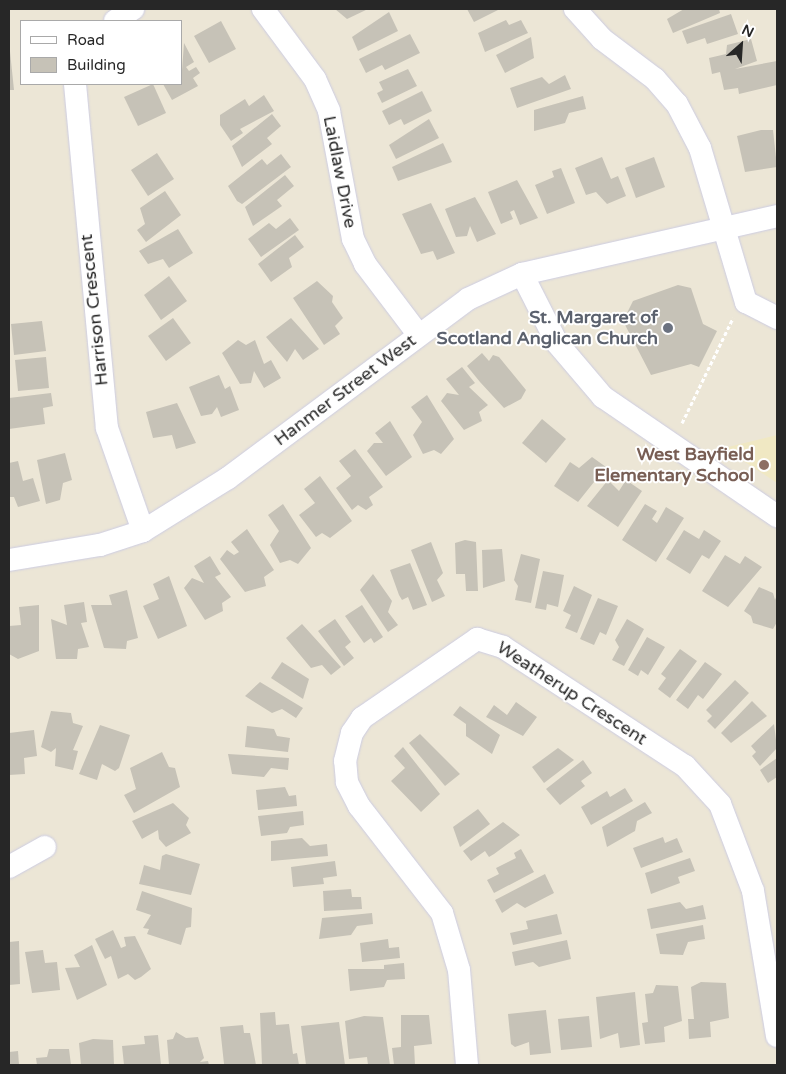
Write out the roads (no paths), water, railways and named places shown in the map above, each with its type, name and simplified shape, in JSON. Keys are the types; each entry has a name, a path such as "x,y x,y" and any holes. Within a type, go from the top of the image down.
{"street":[{"path":"116,20 133,9"},
{"name":"Laidlaw Drive","path":"263,9 315,79 329,110 353,239 370,272 418,334"},
{"path":"575,9 602,39 655,78 677,104 700,148 720,227 735,256 746,302 777,318"},
{"name":"Harrison Crescent","path":"74,85 106,428 143,531"},
{"name":"Hanmer Street West","path":"9,560 100,544 143,531 228,478 418,334 468,299 522,274 720,227 777,216"},
{"path":"522,274 557,343 603,397 777,516"},
{"name":"Weatherup Crescent","path":"467,1065 459,970 442,913 359,806 347,782 345,761 352,733 362,718 477,639 504,647 685,766 720,804 753,891 777,1036"},
{"path":"9,867 45,847"}],"place":[{"name":"St. Margaret of Scotland Anglican Church","path":"668,328"},
{"name":"West Bayfield Elementary School","path":"764,465"}]}
